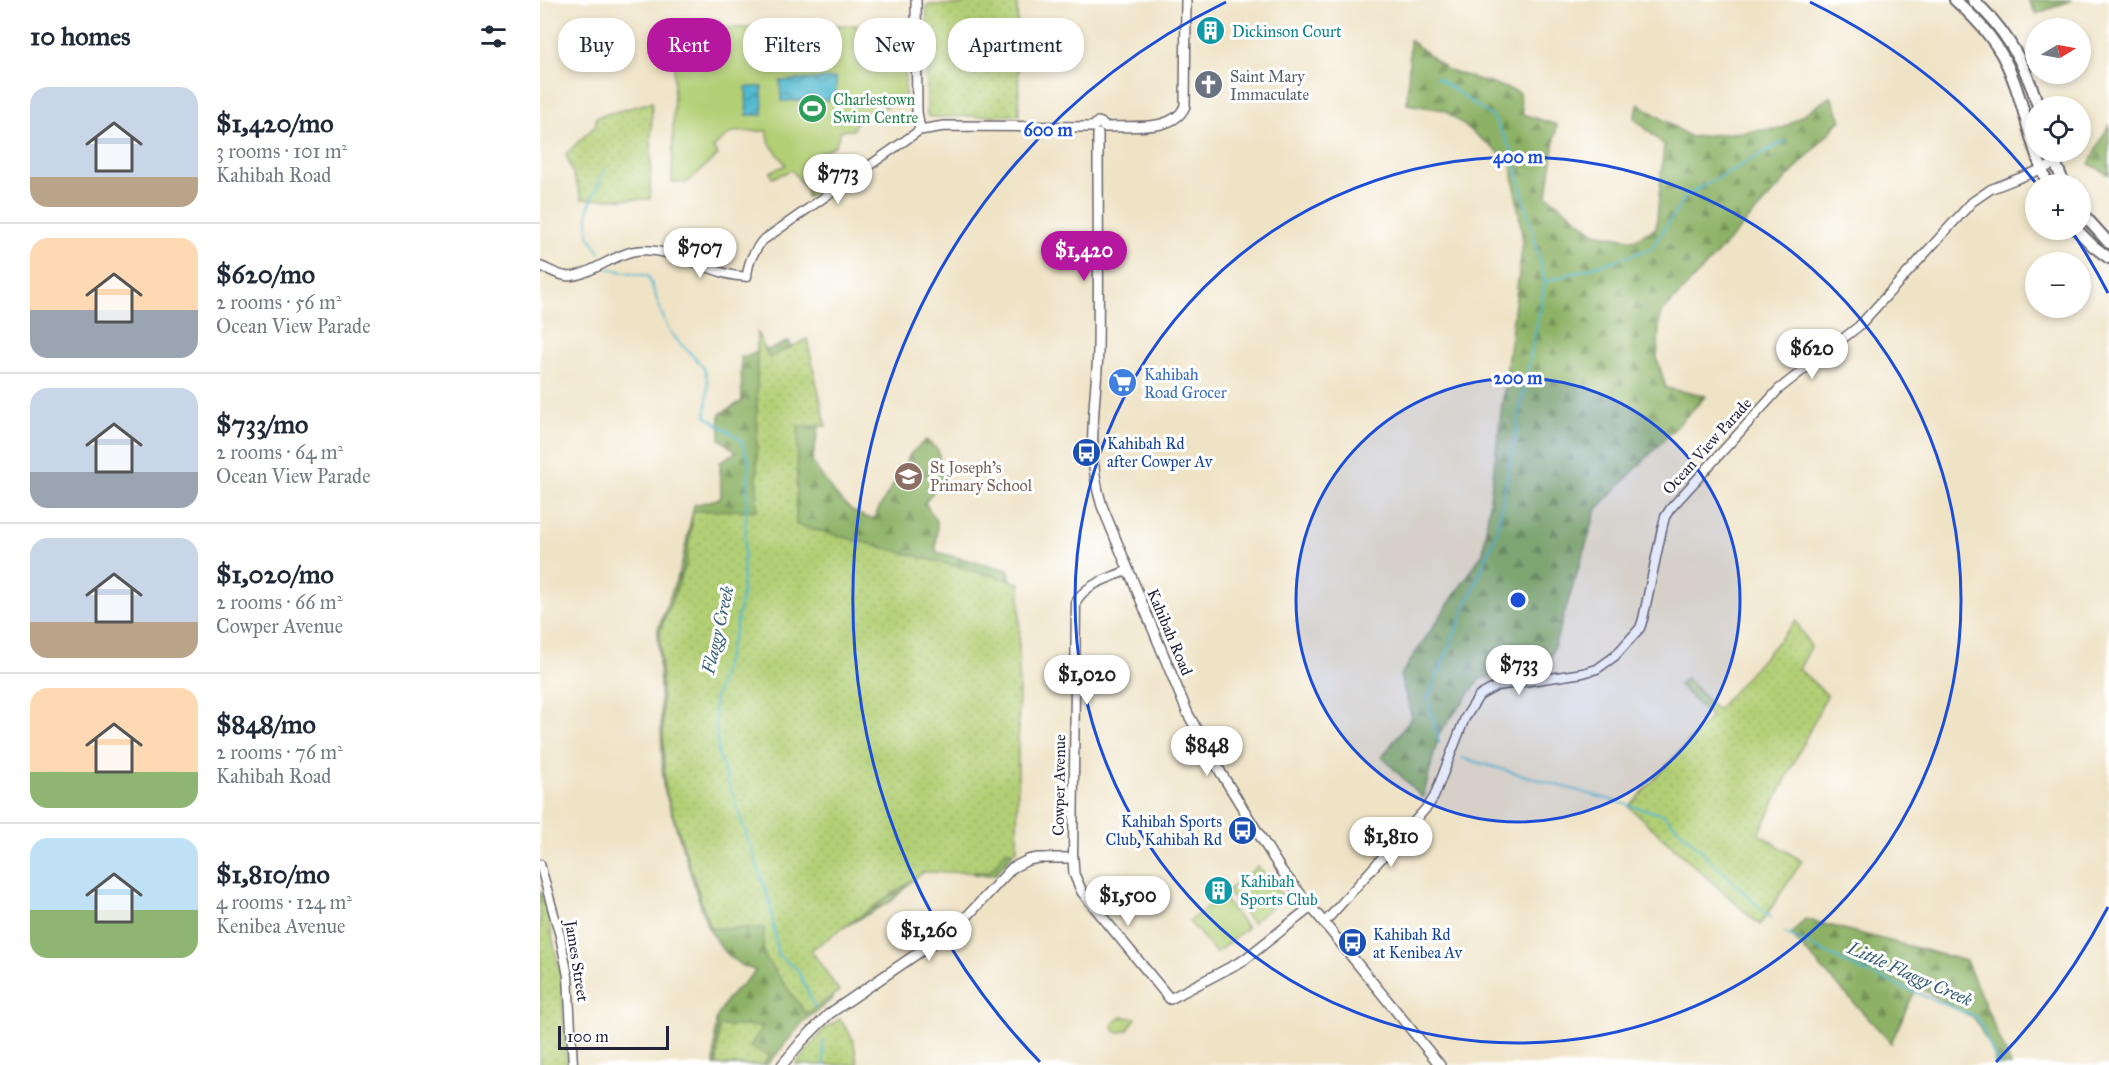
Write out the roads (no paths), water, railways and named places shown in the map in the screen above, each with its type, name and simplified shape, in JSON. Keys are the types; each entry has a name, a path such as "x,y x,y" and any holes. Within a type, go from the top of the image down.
{"highway":[{"path":"1955,0 1975,19 2002,55 2019,96 2043,174"},
{"path":"1973,0 1987,13 2016,54 2026,72 2034,96"},
{"path":"2055,164 2060,174"},
{"path":"2091,223 2109,243"},
{"path":"2088,240 2109,258"}],"main road":[{"path":"916,0 917,112 920,130 944,126 1098,129 1165,124 1175,120 1182,114 1186,96 1186,0"},
{"name":"Kahibah Road","path":"1098,129 1098,356 1091,454 1102,506 1196,730 1281,870 1440,1065"},
{"path":"782,1065 828,1014 959,926 1011,868 1038,858 1073,858"},
{"name":"Cowper Avenue","path":"1073,858 1074,874 1083,892 1170,999 1244,960 1312,906"}],"street":[{"path":"540,266 565,276 572,276 625,253 646,250 660,252 727,274 747,277 753,252 762,241 920,130"},
{"name":"Ocean View Parade","path":"1325,922 1423,813 1434,797 1465,718 1479,696 1497,686 1590,671 1615,656 1640,628 1665,517 1670,509 1779,389 1859,326 1972,202 1991,189 2055,164"},
{"name":"Cowper Avenue","path":"1073,858 1076,602 1080,594 1088,587 1128,570"},
{"name":"James Street","path":"540,864 542,878 560,936 568,976 573,1065"}],"water":[{"path":"836,78 836,100 781,101 780,81"},
{"path":"746,87 762,87 763,115 747,115"}],"waterway":[{"path":"1436,77 1494,118 1512,151 1545,282 1496,534 1428,698 1439,743"},
{"path":"1545,282 1651,249 1687,195 1785,141"},
{"name":"Flaggy Creek","path":"600,253 588,234 588,209 605,168"},
{"name":"Flaggy Creek","path":"609,269 648,276 668,328 699,362 706,374 708,390 706,416 741,440 749,461 742,595 735,631 714,701 718,753 769,899 778,955 798,970 815,1008"},
{"path":"1462,758 1664,815 1772,919"},
{"name":"Little Flaggy Creek","path":"1785,933 1863,971 1978,1018 1998,1065"},
{"name":"Flaggy Creek","path":"823,1042 824,1065"}],"place":[{"name":"Dickinson Court","path":"1211,31"},
{"name":"Saint Mary Immaculate","path":"1209,85"},
{"name":"Charlestown Swim Centre","path":"812,108"},
{"name":"Kahibah Road Grocer","path":"1123,383"},
{"name":"Kahibah Rd after Cowper Av","path":"1086,452"},
{"name":"St Joseph's Primary School","path":"909,476"},
{"name":"Kahibah Sports Club, Kahibah Rd","path":"1243,830"},
{"name":"Kahibah Sports Club","path":"1219,890"},
{"name":"Kahibah Rd at Kenibea Av","path":"1352,943"}]}
